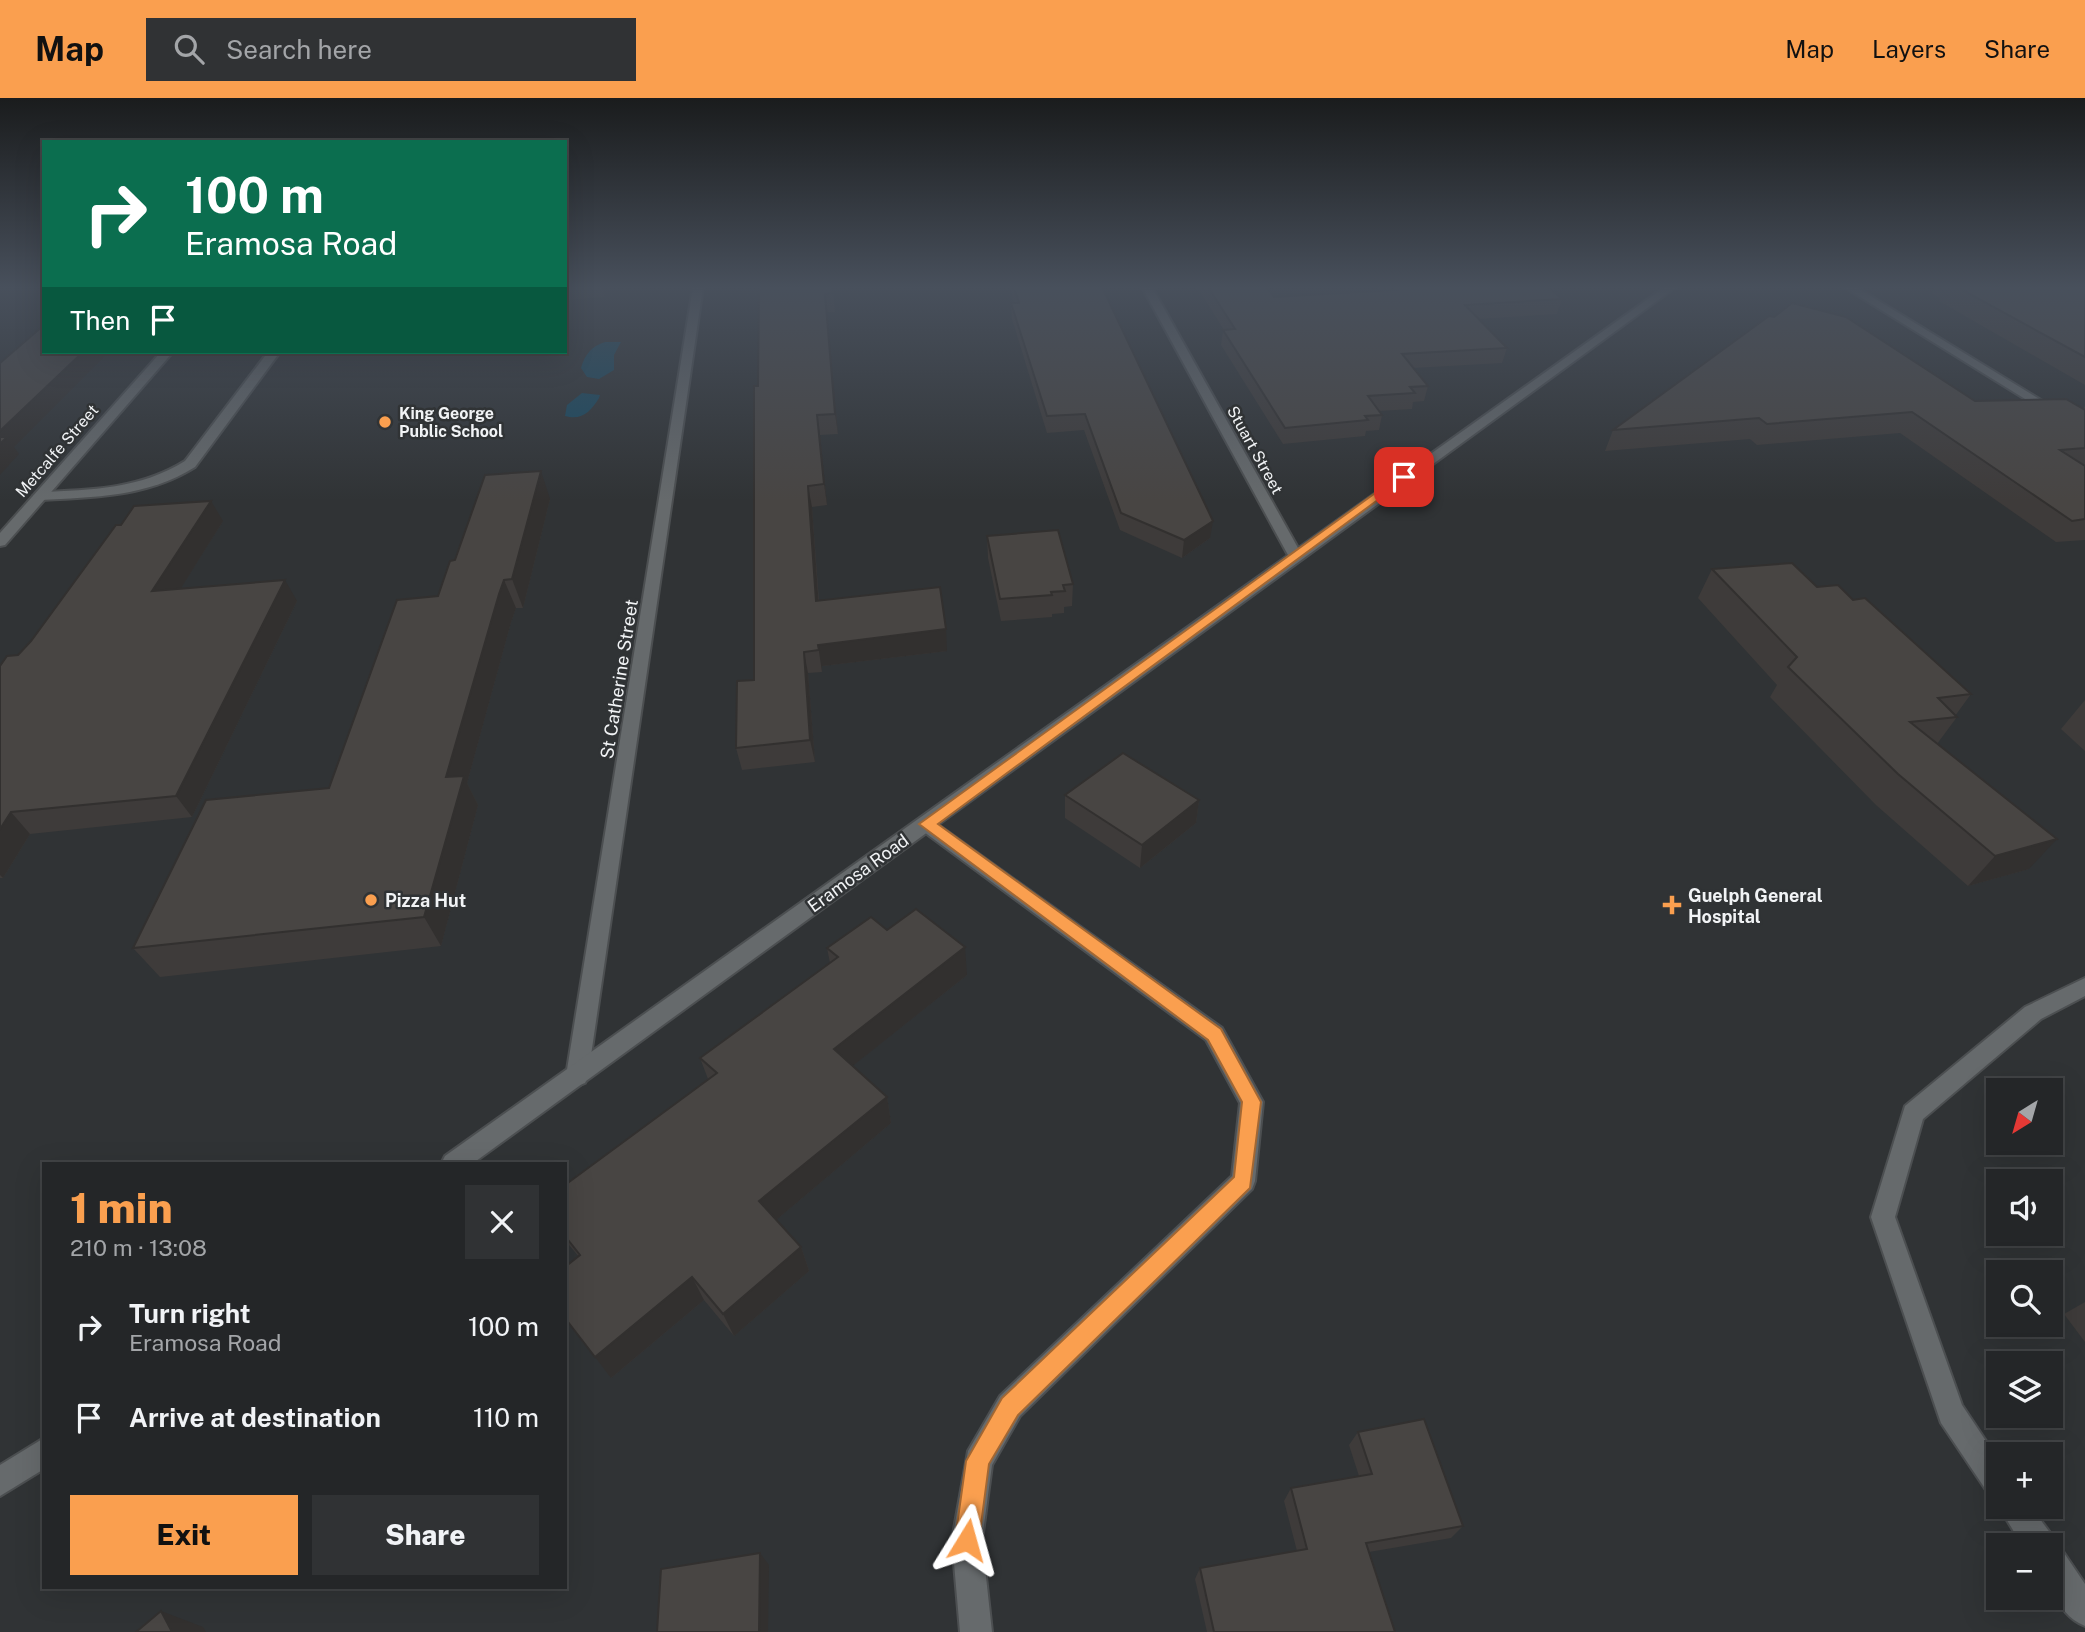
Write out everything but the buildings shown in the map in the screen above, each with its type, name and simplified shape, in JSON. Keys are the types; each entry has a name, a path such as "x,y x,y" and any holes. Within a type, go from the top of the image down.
{"street":[{"name":"Metcalfe Street","path":"0,542 161,359"},
{"path":"40,496 137,488 177,474 190,464 269,359"},
{"name":"St Catherine Street","path":"577,1076 687,359"},
{"name":"Stuart Street","path":"1186,359 1294,555"},
{"name":"Eramosa Road","path":"456,1162 927,824 1294,555 1570,359"},
{"path":"1966,359 2085,432"},
{"path":"927,824 1214,1034 1252,1102 1243,1181 1010,1406 978,1461 967,1540 976,1632"},
{"path":"1986,1465 1951,1413 1883,1217 1913,1113 2033,1013 2085,986"},
{"path":"0,1482 42,1453"},
{"path":"2063,1579 2085,1611"}],"shaded area":[{"path":"585,359 614,359 614,370 599,379 587,377 581,368"},
{"path":"582,393 600,395 585,414 565,416 567,405"}],"place":[{"name":"King George Public School","path":"385,422"},
{"name":"Pizza Hut","path":"371,900"},
{"name":"Guelph General Hospital","path":"1672,905"}],"route":[{"path":"967,1540 978,1461 1010,1406 1243,1181 1252,1102 1214,1034 927,824 1404,477"}]}
